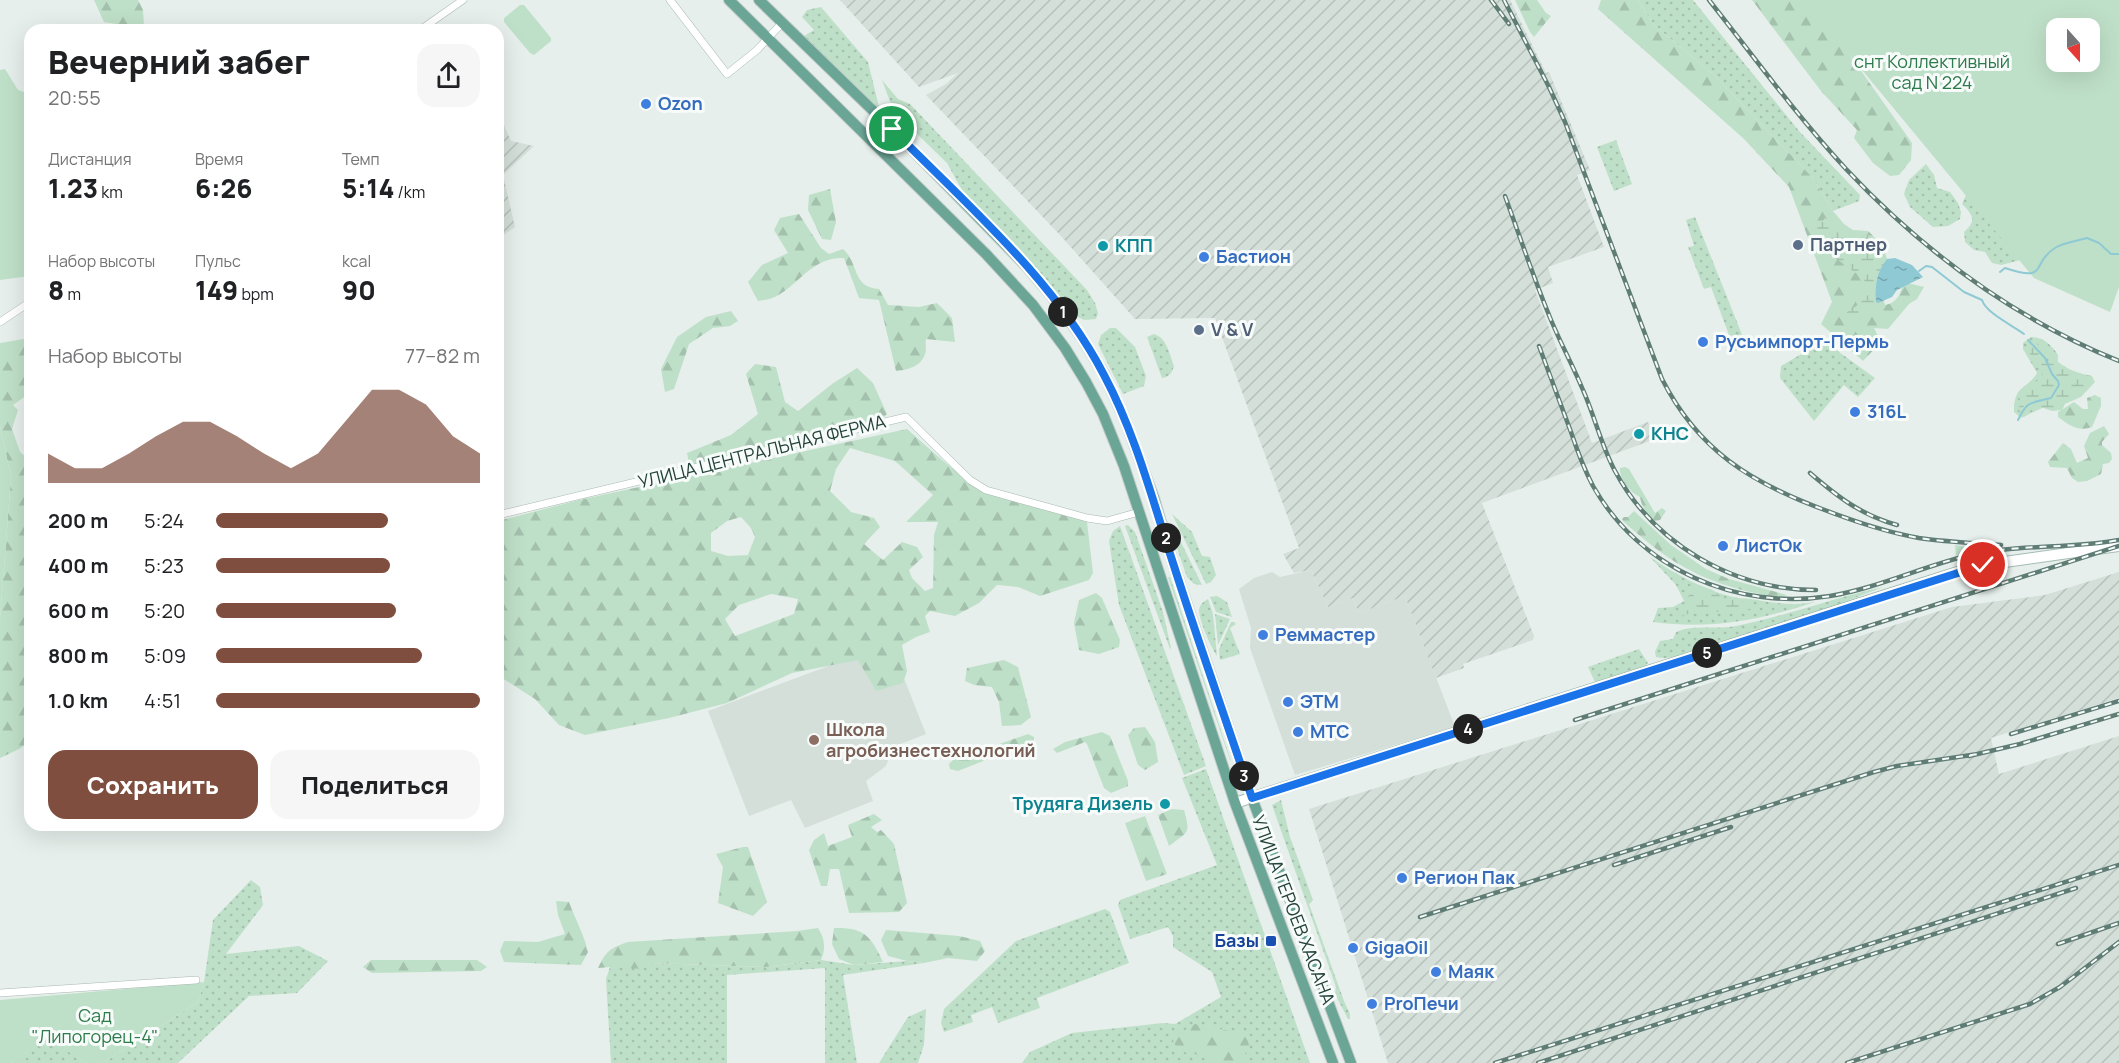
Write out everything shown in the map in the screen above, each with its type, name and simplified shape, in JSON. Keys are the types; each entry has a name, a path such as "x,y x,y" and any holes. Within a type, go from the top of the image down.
{"main road":[{"name":"УЛИЦА ГЕРОЕВ ХАСАНА","path":"729,0 986,254 1033,305 1065,348 1103,414 1140,512 1235,803 1333,1063"},
{"name":"УЛИЦА ГЕРОЕВ ХАСАНА","path":"759,0 892,129 1028,268 1082,338 1104,374 1125,420 1154,498 1176,574 1252,798 1351,1063"},
{"path":"1235,803 1966,569 2119,546"}],"street":[{"path":"429,24 463,0"},
{"path":"670,0 727,74 769,38 782,23"},
{"path":"0,322 24,306"},
{"name":"УЛИЦА ЦЕНТРАЛЬНАЯ ФЕРМА","path":"504,515 906,417 970,480 986,490 1064,512 1107,521 1140,512"},
{"path":"0,993 196,980"}],"shaded area":[{"path":"840,0 1510,0 1546,73 1549,72 1590,170 1577,175 1604,247 1548,267 1553,283 1535,290 1592,443 1648,422 1655,439 1482,503 1534,636 1533,640 1463,664 1464,668 1436,678 1405,596 1359,613 1353,598 1328,607 1311,570 1294,573 1283,554 1299,548 1215,318 1135,319 1060,235 926,95 946,84 958,73 919,87"},
{"path":"504,125 511,141 534,146 504,174"},
{"path":"504,179 515,227 504,235"},
{"path":"1311,570 1328,607 1353,598 1359,613 1405,596 1455,727 1295,775 1250,648 1251,628 1239,589 1254,578 1272,572 1280,577"},
{"path":"2119,572 2119,698 1991,738 1999,774 2119,736 2119,1063 1388,1063 1309,809 1952,607 2045,595"},
{"name":"Школа агробизнестехнологий","path":"890,643 926,734 893,747 886,766 866,781 873,801 805,828 791,800 749,816 708,711"}],"green space":[{"path":"94,0 138,0 143,10 144,24 104,22"},
{"path":"1515,0 1537,0 1551,16 1534,37 1530,32"},
{"path":"1601,0 1638,0 1654,25 1715,76 1812,177 1844,224 1853,230 1868,231 1875,238 1883,249 1889,268 1884,294 1885,305 1898,297 1903,282 1924,287 1917,299 1909,304 1888,329 1874,328 1881,342 1863,361 1821,324 1832,302 1789,187 1744,139 1598,9"},
{"path":"1638,0 1693,0 1799,131 1860,195 1859,201 1833,211 1812,177 1715,76 1654,25"},
{"path":"1752,0 1811,0 1912,143 1911,160 1899,175 1890,176 1873,163 1854,138 1857,130 1821,91"},
{"name":"снт Коллективный сад N 224","path":"1809,0 2119,0 2119,287 2110,312 2034,278 1848,53"},
{"path":"520,5 524,5 551,38 551,41 534,55 504,22 504,18"},
{"path":"821,7 868,62 880,111 804,36 814,30 802,17 807,10"},
{"path":"5,69 18,90 24,92 24,277 0,280 0,70"},
{"path":"882,80 898,99 910,104 1087,290 1095,303 1098,313 1096,319 1084,320 1078,317 1022,253 963,192 947,163 896,114"},
{"path":"1616,140 1632,184 1614,191 1597,147"},
{"path":"1926,164 1934,175 1937,188 1950,192 1958,203 1961,212 1960,219 1948,226 1933,227 1910,207 1904,194 1909,180"},
{"path":"1980,188 2032,257 2001,265 1992,263 1985,252 1974,250 1965,242 1964,232 1971,225 1972,218 1962,204 1966,195"},
{"path":"830,189 836,222 831,240 822,239 808,210 809,195"},
{"path":"799,214 821,248 829,254 843,249 864,284 879,289 888,305 919,307 937,303 952,318 955,342 926,339 926,352 920,362 909,369 896,371 879,300 859,298 844,258 833,259 816,266 777,296 758,301 748,282 762,265 788,253 774,230 780,218"},
{"path":"1695,217 1747,347 1735,351 1711,287 1704,289 1688,247 1694,246 1686,220"},
{"path":"1825,218 1853,235 1867,234 1887,259 1877,279 1876,302 1848,323 1841,316 1859,304 1867,291 1864,279 1834,257 1817,228"},
{"path":"731,311 738,321 730,326 713,328 689,344 674,389 665,392 661,369 677,337 706,317"},
{"path":"1110,328 1116,328 1135,347 1146,376 1144,386 1123,394 1098,344 1101,335"},
{"path":"1154,334 1165,342 1174,366 1167,377 1162,378 1147,337"},
{"path":"2031,337 2047,342 2058,355 2057,401 2021,418 2014,412 2016,397 2037,373 2023,349 2023,343"},
{"path":"24,339 24,397 13,405 18,410 12,429 20,452 24,455 24,745 0,758 0,619 11,477 0,426 0,343"},
{"path":"2034,342 2066,367 2092,376 2095,382 2081,397 2065,404 2062,410 2052,411 2038,406 2023,415 2019,410 2020,394 2044,372 2039,362 2028,352 2029,344"},
{"path":"1820,343 1828,344 1875,378 1858,397 1844,385 1814,421 1780,378 1781,366"},
{"path":"755,364 776,367 785,402 798,411 857,368 873,383 887,414 880,421 693,466 689,463 687,453 731,435 758,414 746,374"},
{"path":"2095,395 2101,398 2101,406 2092,427 2078,428 2058,417 2058,412 2074,402 2083,409 2088,409 2087,398"},
{"path":"0,426 11,477 0,619"},
{"path":"2104,426 2109,434 2102,445 2111,453 2112,459 2109,463 2103,464 2101,474 2087,481 2078,482 2072,478 2067,468 2050,467 2048,462 2063,443 2071,449 2077,463 2088,458 2084,446 2090,433"},
{"path":"907,429 954,469 984,490 996,496 1087,522 1093,573 1089,580 1040,596 1018,587 997,585 979,603 955,616 930,611 925,616 930,632 902,645 907,671 903,683 876,691 858,660 792,673 727,703 669,718 585,735 559,725 535,699 504,679 504,519 579,500","holes":["850,448 895,461 933,495 906,522 938,522 934,535 933,588 925,591 912,578 909,570 923,557 917,547 902,542 883,560 864,544 880,527 874,518 851,512 830,491 836,469","741,517 751,528 755,537 748,555 728,556 711,551 711,533 727,521","771,594 798,599 794,614 735,636 725,619 739,605"]},
{"path":"1620,468 1629,469 1655,513 1662,508 1666,511 1660,520 1655,521 1650,516 1640,497 1626,485 1620,472"},
{"path":"1634,511 1671,545 1706,569 1729,579 1787,595 1769,596 1731,587 1682,566 1653,547 1624,522 1622,519"},
{"path":"1172,514 1192,532 1202,556 1210,557 1216,575 1211,582 1206,584"},
{"path":"1128,525 1135,532 1163,612 1170,649 1125,526"},
{"path":"1120,526 1206,766 1184,775 1119,605 1109,541 1113,531"},
{"path":"1175,530 1202,585 1194,584 1187,577 1171,531"},
{"path":"1955,545 1978,547 1978,549 1956,555"},
{"path":"1650,557 1690,581 1733,597 1783,604 1815,602 1775,614 1735,622 1695,625 1653,622 1658,608 1673,607 1684,601 1676,585"},
{"path":"1168,577 1170,577 1231,761 1230,760"},
{"path":"1701,586 1713,590 1724,599 1736,599 1755,607 1735,612 1698,612 1679,617 1691,591"},
{"path":"1883,587 1762,631 1676,657 1656,657 1655,652 1660,641 1673,639 1676,632 1736,626"},
{"path":"1096,593 1102,598 1120,640 1119,647 1099,654 1079,650 1074,623 1079,600"},
{"path":"1217,596 1227,602 1232,617 1216,612 1210,597"},
{"path":"1208,599 1213,614 1217,656 1206,634 1199,610 1203,602"},
{"path":"1215,614 1230,619 1218,645"},
{"path":"1231,622 1236,624 1230,628 1240,654 1220,660 1219,649"},
{"path":"1639,649 1648,663 1644,667 1595,682 1588,667"},
{"path":"1004,660 1018,667 1031,717 1021,725 1002,726 999,702 992,687 974,685 965,681 967,668"},
{"path":"1145,727 1155,742 1158,762 1145,770 1138,765 1128,735 1134,728"},
{"path":"1102,732 1110,736 1128,781 1128,786 1111,793 1104,788 1085,742 1057,753 1053,749 1065,742"},
{"path":"1028,734 1034,737 1034,741 958,771 950,769 949,764 953,760"},
{"path":"1206,769 1310,1063 1022,1063 1030,1052 1072,1033 1163,1023 1175,1024 1221,997 1212,972 1173,947 1173,936 1168,927 1130,939 1118,905 1120,900 1217,865 1182,778"},
{"path":"1281,800 1290,837 1313,900 1309,904 1350,1019 1335,994 1336,987 1272,805"},
{"path":"1172,809 1184,810 1187,828 1184,835 1169,846 1158,815"},
{"path":"874,814 882,820 871,827 877,832 881,830 894,844 907,903 899,912 849,913 839,869 830,869 827,886 821,886 809,850 814,840 824,833 828,846 852,837 848,825"},
{"path":"1145,816 1167,874 1146,881 1125,823"},
{"path":"748,847 767,902 753,916 718,903 723,867 716,854"},
{"path":"251,880 260,887 263,905 226,954 299,946 328,961 297,993 249,996 178,1063 103,1063 198,1002 204,982 213,920"},
{"path":"556,901 569,902 582,933 588,952 581,965 504,962 500,951 504,941 538,942 565,934"},
{"path":"1105,909 1110,912 1129,963 1037,998 1040,1008 998,1023 992,1007 971,1015 973,1022 944,1032 941,1023 944,1009 1016,941"},
{"path":"818,928 824,944 821,960 765,967 653,963 643,969 598,968 609,951 628,942"},
{"path":"834,928 860,931 870,940 883,962 854,965 839,959 832,944"},
{"path":"886,930 959,936 980,941 985,951 977,961 948,958 924,963 907,961 888,956 881,940"},
{"path":"371,960 477,960 487,967 481,971 372,973 363,967"},
{"path":"821,960 854,965 907,961 924,963 843,975 857,1063 825,1063 825,968 727,975 727,1063 611,1063 606,979 610,967 653,963 765,967"},
{"name":"Сад \"Липогорец-4\"","path":"204,982 198,1002 103,1063 87,1063 47,1039 11,1063 0,1063 0,1000"},
{"path":"926,1009 924,1045 918,1063 879,1063 908,1017"},
{"path":"1195,1024 1246,1034 1249,1045 1241,1063 1212,1063 1212,1057 1178,1051 1172,1038"},
{"path":"47,1038 87,1063 11,1063"}],"water":[{"path":"1895,258 1912,265 1923,277 1897,290 1892,297 1878,303 1876,302 1876,290 1878,274 1887,259"}],"waterway":[{"path":"2000,272 2005,268 2019,272 2034,272 2055,248 2087,238 2099,243 2111,254 2119,254"},
{"path":"1919,271 1926,266 1932,267 1964,292 1982,300 1989,310 2024,334"},
{"path":"2018,420 2027,406 2051,398 2059,385 2045,358 2028,340"}],"railway":[{"path":"1491,0 1509,24"},
{"path":"1504,0 1565,122 1662,379 1676,404 1709,444 1728,461 1772,487 1796,499 1869,526 1919,538 2001,545"},
{"path":"1709,0 1828,149 1907,228 1972,280 2007,303 2043,325 2119,361"},
{"path":"1505,196 1545,305 1587,400 1606,451 1631,497 1674,541 1699,558 1726,572 1755,582 1785,588 1816,590"},
{"path":"1539,346 1584,466 1593,486 1613,515 1637,540 1664,561 1694,578 1727,590 1760,597 1795,599 1830,596 1866,588 1974,554 2119,540"},
{"path":"1810,473 1850,504 1872,516 1897,525"},
{"path":"1575,720 2119,546"},
{"path":"2011,734 2119,701"},
{"path":"1969,756 2020,744 2119,714"},
{"path":"1420,917 1874,772 1897,766 1978,754"},
{"path":"1614,865 1731,827"},
{"path":"1495,1063 2119,865"},
{"path":"1538,1063 2076,888"},
{"path":"2058,944 2119,923"},
{"path":"1847,1063 2030,1004 2060,987 2119,942"}],"place":[{"name":"Ozon","path":"646,104"},
{"name":"Партнер","path":"1798,245"},
{"name":"КПП","path":"1103,246"},
{"name":"Бастион","path":"1204,257"},
{"name":"V & V","path":"1199,330"},
{"name":"Русьимпорт-Пермь","path":"1703,342"},
{"name":"316L","path":"1855,412"},
{"name":"КНС","path":"1639,434"},
{"name":"ЛистОк","path":"1723,546"},
{"name":"Реммастер","path":"1263,635"},
{"name":"ЭТМ","path":"1288,702"},
{"name":"МТС","path":"1298,732"},
{"name":"Школа агробизнестехнологий","path":"814,740"},
{"name":"Трудяга Дизель","path":"1165,804"},
{"name":"Регион Пак","path":"1402,878"},
{"name":"Базы","path":"1271,941"},
{"name":"GigaOil","path":"1353,948"},
{"name":"Маяк","path":"1436,972"},
{"name":"ProПечи","path":"1372,1004"}],"route":[{"path":"892,129 1028,268 1082,338 1104,374 1125,420 1154,498 1173,563 1252,798 1983,565"}]}
